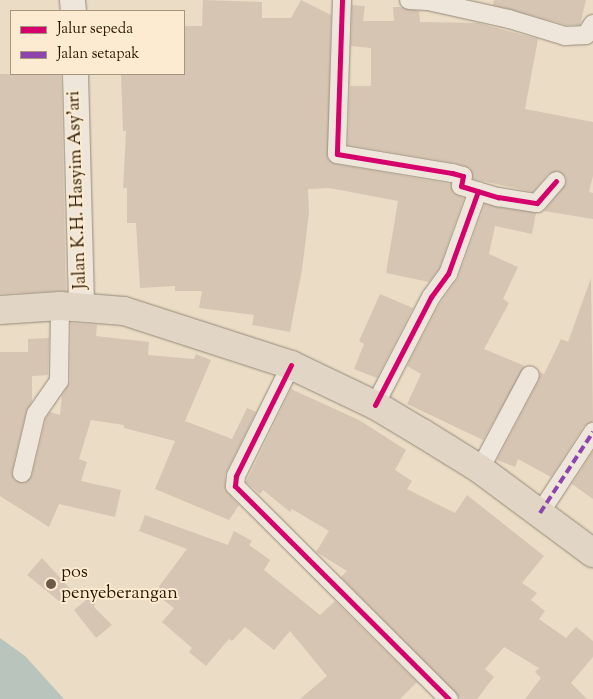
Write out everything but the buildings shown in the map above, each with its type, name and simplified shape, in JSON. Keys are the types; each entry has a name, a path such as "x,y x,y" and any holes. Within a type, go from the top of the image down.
{"main road":[{"name":"Jalan K.H. Hasyim Asy'ari","path":"70,306 75,75"},
{"path":"0,310 70,306 124,311 166,323 291,365 374,405 480,469 593,553"}],"street":[{"path":"342,0 337,154 452,172 463,176 461,186 536,202 556,181"},
{"path":"409,0 428,0 509,19 565,36 586,35 593,24"},
{"path":"374,405 431,297 448,274 478,191"},
{"path":"22,473 36,414 59,382 70,306"},
{"path":"291,365 236,476 236,486 446,698"},
{"path":"480,469 530,375"},
{"path":"540,513 593,432"}],"shaded area":[{"path":"0,638 25,656 64,699 0,699"}],"marked path":[{"path":"540,513 593,432"}],"cycle path":[{"path":"342,0 337,154 452,173 463,176 461,186 498,197 537,203 556,181"},
{"path":"375,405 431,297 448,274 478,191"},
{"path":"291,365 236,476 235,486 449,699"}],"place":[{"name":"pos penyeberangan","path":"51,584"}]}
